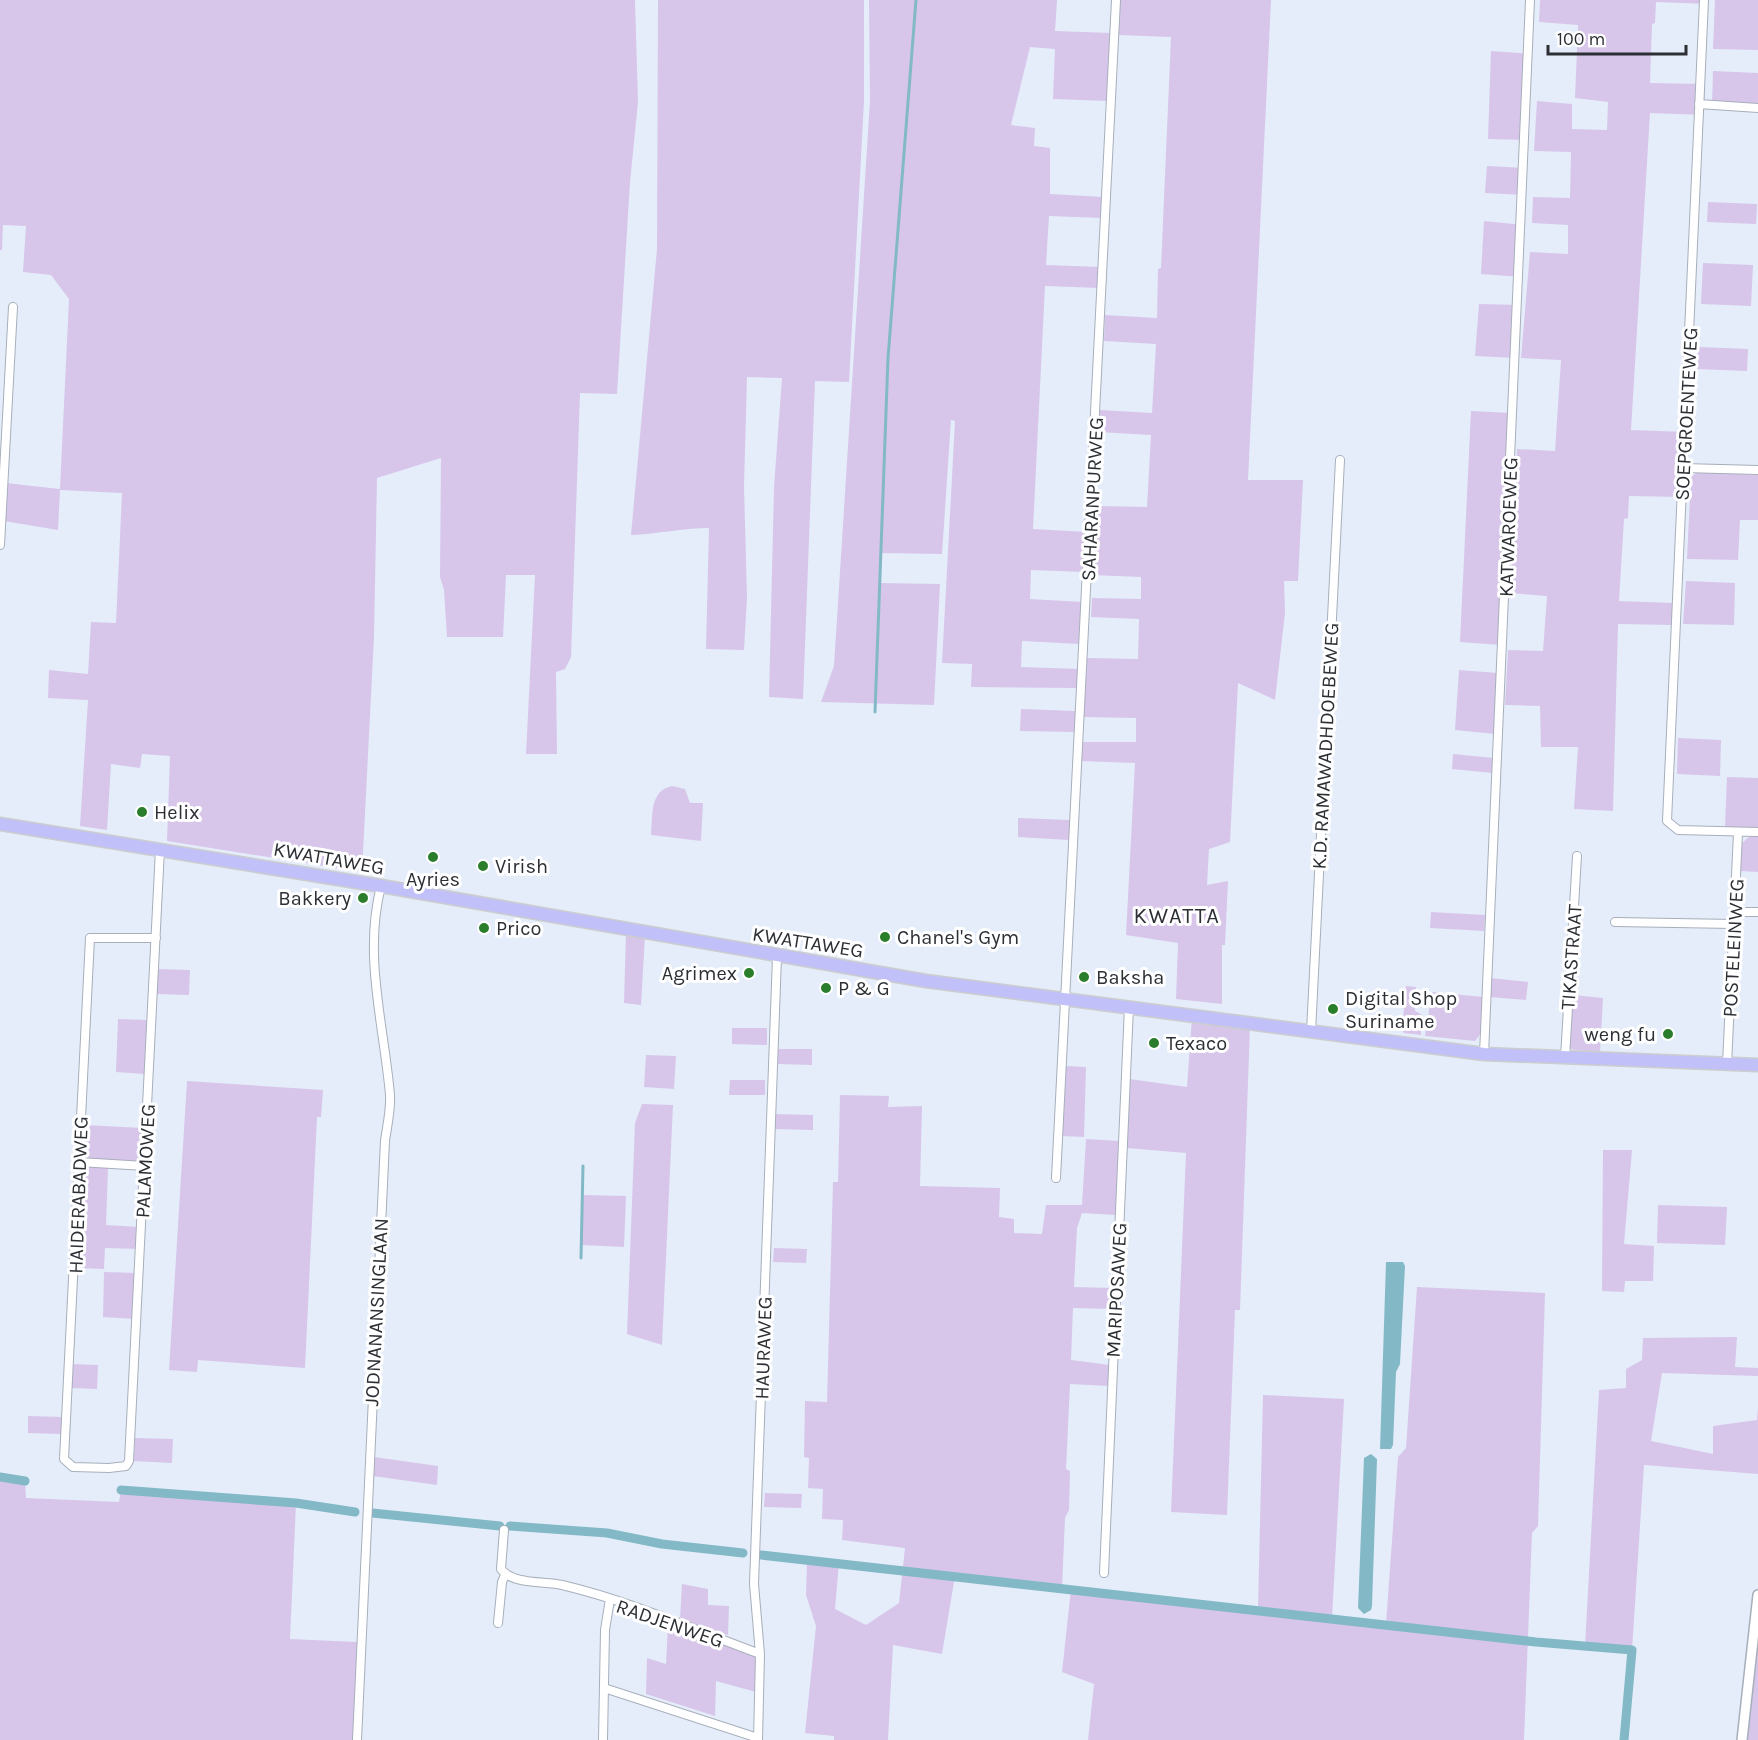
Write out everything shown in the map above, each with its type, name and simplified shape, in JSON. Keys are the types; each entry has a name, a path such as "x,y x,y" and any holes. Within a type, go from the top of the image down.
{"main road":[{"name":"KWATTAWEG","path":"0,824 381,886 777,957 926,981 1484,1054 1758,1065"}],"street":[{"name":"SAHARANPURWEG","path":"1056,1178 1116,0"},
{"name":"KATWAROEWEG","path":"1484,1054 1530,0"},
{"name":"SOEPGROENTEWEG","path":"1704,0 1698,180 1668,821 1671,827 1678,830 1738,832"},
{"path":"1699,104 1758,108"},
{"path":"0,545 13,308"},
{"name":"K.D. RAMAWADHDOEBEWEG","path":"1311,1032 1340,460"},
{"path":"1683,468 1758,470"},
{"path":"1738,832 1758,832"},
{"name":"POSTELEINWEG","path":"1727,1064 1738,832"},
{"name":"PALAMOWEG","path":"120,1467 129,1461 160,849"},
{"name":"TIKASTRAAT","path":"1565,1058 1577,856"},
{"name":"JODNANANSINGLAAN","path":"357,1740 368,1457 390,1097 374,981 377,900 381,886"},
{"path":"1735,912 1758,912"},
{"path":"1615,922 1734,924"},
{"name":"HAIDERABADWEG","path":"120,1467 73,1467 64,1459 90,938 156,938"},
{"name":"HAURAWEG","path":"758,1739 760,1654 754,1584 777,957"},
{"name":"MARIPOSAWEG","path":"1104,1573 1129,1007"},
{"path":"79,1162 145,1166"},
{"path":"504,1530 501,1569 505,1575 562,1585 610,1599"},
{"path":"498,1623 502,1582 505,1575"},
{"path":"1742,1740 1758,1595"},
{"name":"RADJENWEG","path":"603,1740 605,1630 610,1599 760,1654"},
{"path":"604,1688 758,1739"}],"shaded area":[{"path":"0,0 635,0 638,102 630,182 617,394 580,393 571,657 565,669 556,672 557,754 526,754 535,575 506,575 503,637 447,637 444,590 440,577 441,458 377,478 374,637 362,872 167,841 170,756 142,754 140,768 111,764 107,830 80,826 88,700 48,698 49,670 88,674 91,622 116,623 122,493 60,490 58,530 4,521 6,483 60,489 69,299 51,275 23,272 26,226 3,225 2,250 0,250"},
{"path":"658,0 864,0 864,101 849,382 815,381 803,699 769,697 774,487 782,378 747,377 744,486 747,597 744,650 706,649 709,528 631,535 657,249"},
{"path":"869,0 1057,0 1055,31 1111,33 1108,101 1053,99 1055,49 1030,47 1011,125 1035,128 1034,146 1050,148 1050,194 1104,197 1102,218 1049,216 1046,265 1100,267 1099,288 1045,286 1033,529 1087,532 1085,572 1031,570 1030,599 1083,602 1080,644 1022,641 1021,667 1078,669 1077,688 971,687 972,664 942,663 955,421 951,420 942,554 881,553 880,583 940,584 934,705 821,702 834,666 870,101"},
{"path":"1120,0 1271,0 1248,480 1303,480 1298,581 1284,581 1285,613 1275,700 1238,683 1230,842 1209,849 1207,885 1228,881 1225,945 1222,945 1222,1004 1176,999 1178,943 1126,935 1135,763 1081,761 1082,742 1136,742 1136,718 1084,717 1087,658 1138,659 1139,619 1091,617 1092,598 1141,599 1141,577 1092,575 1096,506 1147,507 1151,435 1099,432 1100,410 1152,413 1156,344 1104,341 1105,315 1157,318 1158,269 1161,268 1171,37 1118,35"},
{"path":"1540,0 1709,0 1709,4 1656,2 1655,23 1652,24 1650,83 1705,84 1704,115 1650,113 1631,430 1687,432 1684,497 1629,496 1628,518 1624,519 1619,601 1673,603 1672,625 1618,624 1613,811 1574,809 1578,747 1541,747 1540,706 1505,705 1508,650 1543,651 1547,596 1510,593 1517,449 1555,451 1561,360 1521,358 1530,252 1568,254 1568,225 1532,223 1533,197 1570,198 1571,152 1534,151 1537,101 1572,104 1572,129 1607,130 1608,102 1575,98 1578,25 1539,22"},
{"path":"1715,0 1758,0 1758,50 1713,49"},
{"path":"1491,51 1532,54 1528,140 1488,139"},
{"path":"1713,71 1758,73 1758,109 1712,104"},
{"path":"1487,166 1527,168 1525,195 1485,193"},
{"path":"1708,202 1757,204 1756,224 1707,222"},
{"path":"1484,221 1524,225 1521,277 1481,274"},
{"path":"1703,263 1753,265 1751,306 1701,304"},
{"path":"1479,304 1519,305 1516,358 1475,356"},
{"path":"1698,347 1748,349 1747,371 1697,369"},
{"path":"1471,411 1512,413 1501,645 1460,642"},
{"path":"1699,472 1758,475 1758,520 1740,520 1738,560 1687,559 1691,476"},
{"path":"1686,581 1735,583 1734,625 1683,624"},
{"path":"1459,670 1498,673 1495,734 1455,730"},
{"path":"1021,709 1075,711 1075,732 1020,731"},
{"path":"1678,738 1721,740 1720,776 1677,774"},
{"path":"1453,754 1494,758 1493,773 1452,769"},
{"path":"1727,777 1758,778 1758,829 1725,827"},
{"path":"672,786 685,789 690,803 703,803 701,841 651,835 652,812 656,799 659,793"},
{"path":"1018,818 1070,820 1069,840 1018,837"},
{"path":"1758,836 1758,872 1740,871 1742,843 1749,837"},
{"path":"1431,912 1485,915 1484,931 1430,928"},
{"path":"626,933 645,936 641,1005 624,1003"},
{"path":"157,969 190,970 189,995 156,994"},
{"path":"1490,978 1528,982 1526,1000 1489,997"},
{"path":"1406,986 1416,987 1415,1011 1421,1014 1421,1035 1404,1033 1402,1030"},
{"path":"1432,992 1483,997 1481,1032 1475,1041 1425,1036"},
{"path":"1572,995 1603,998 1600,1053 1570,1049"},
{"path":"1192,1017 1250,1026 1240,1310 1235,1310 1227,1515 1171,1512 1186,1153 1127,1148 1129,1079 1187,1087"},
{"path":"118,1019 147,1020 145,1074 116,1072"},
{"path":"732,1028 767,1028 767,1045 732,1044"},
{"path":"778,1049 812,1049 812,1065 778,1064"},
{"path":"646,1055 676,1056 674,1089 644,1087"},
{"path":"1065,1066 1086,1067 1084,1137 1061,1136"},
{"path":"730,1080 765,1080 765,1095 729,1095"},
{"path":"187,1081 323,1090 321,1117 317,1117 305,1368 198,1360 197,1372 169,1370"},
{"path":"840,1095 889,1096 888,1107 922,1106 920,1186 1000,1188 999,1217 1014,1219 1014,1233 1042,1234 1046,1205 1082,1205 1086,1139 1119,1141 1116,1215 1082,1213 1077,1228 1074,1287 1112,1288 1112,1309 1073,1308 1071,1360 1110,1365 1109,1386 1070,1384 1066,1469 1070,1471 1069,1510 1065,1518 1062,1588 955,1576 942,1654 893,1645 888,1740 834,1740 834,1736 805,1733 816,1626 806,1595 807,1560 839,1563 835,1609 866,1625 899,1603 905,1548 842,1540 843,1520 822,1519 823,1489 808,1488 809,1458 804,1457 805,1401 827,1402 833,1182 838,1182"},
{"path":"642,1104 673,1105 662,1345 627,1334 635,1123"},
{"path":"774,1114 813,1115 813,1130 774,1129"},
{"path":"84,1125 143,1128 139,1162 86,1159 82,1152"},
{"path":"1603,1150 1632,1150 1624,1244 1654,1246 1653,1281 1625,1281 1624,1292 1602,1291"},
{"path":"89,1166 108,1167 106,1225 139,1227 138,1249 105,1248 104,1269 77,1268 81,1170"},
{"path":"583,1195 626,1196 624,1247 581,1245"},
{"path":"1658,1205 1727,1207 1725,1245 1657,1243"},
{"path":"774,1248 807,1249 806,1263 773,1262"},
{"path":"104,1272 137,1273 135,1319 103,1317"},
{"path":"1417,1287 1545,1293 1538,1526 1532,1533 1524,1740 1088,1740 1094,1684 1062,1672 1071,1589 1258,1609 1263,1395 1344,1399 1332,1618 1386,1624 1398,1457 1406,1448"},
{"path":"1737,1337 1735,1367 1758,1368 1758,1376 1662,1373 1651,1441 1713,1454 1713,1426 1757,1420 1758,1408 1758,1474 1644,1465 1632,1650 1585,1646 1599,1390 1626,1388 1626,1369 1642,1360 1643,1338"},
{"path":"71,1364 98,1365 97,1389 70,1388"},
{"path":"28,1416 63,1417 62,1434 28,1433"},
{"path":"135,1438 173,1439 172,1463 134,1461"},
{"path":"374,1457 438,1466 437,1485 373,1476"},
{"path":"0,1477 25,1481 26,1498 119,1502 121,1490 296,1503 290,1639 357,1642 353,1740 0,1740"},
{"path":"765,1493 802,1494 801,1508 764,1507"},
{"path":"682,1584 708,1589 708,1605 729,1606 728,1635 680,1619"},
{"path":"668,1625 754,1654 757,1657 756,1692 716,1681 715,1716 646,1694 647,1658 666,1664"},
{"path":"1758,1626 1758,1740 1746,1740"}],"water":[{"path":"1386,1262 1403,1262 1405,1266 1400,1364 1396,1372 1393,1445 1391,1449 1380,1449"},
{"path":"1371,1454 1377,1459 1372,1606 1371,1610 1364,1614 1358,1608 1364,1458"}],"waterway":[{"path":"875,712 888,358 916,0"},
{"path":"581,1258 583,1166"},
{"path":"0,1477 25,1481"},
{"path":"121,1490 296,1503 355,1512"},
{"path":"372,1513 500,1526"},
{"path":"510,1526 607,1533 662,1544 743,1553"},
{"path":"761,1555 1536,1642 1632,1650 1624,1740"}],"place":[{"name":"Helix","path":"142,812"},
{"name":"Ayries","path":"433,857"},
{"name":"Virish","path":"483,866"},
{"name":"Bakkery","path":"363,898"},
{"name":"Prico","path":"484,928"},
{"name":"Chanel's Gym","path":"885,937"},
{"name":"Agrimex","path":"749,973"},
{"name":"Baksha","path":"1084,977"},
{"name":"P & G","path":"826,988"},
{"name":"Digital Shop Suriname","path":"1333,1009"},
{"name":"weng fu","path":"1668,1034"},
{"name":"Texaco","path":"1154,1043"}],"district":[{"name":"KWATTA","path":"1177,915"}]}
